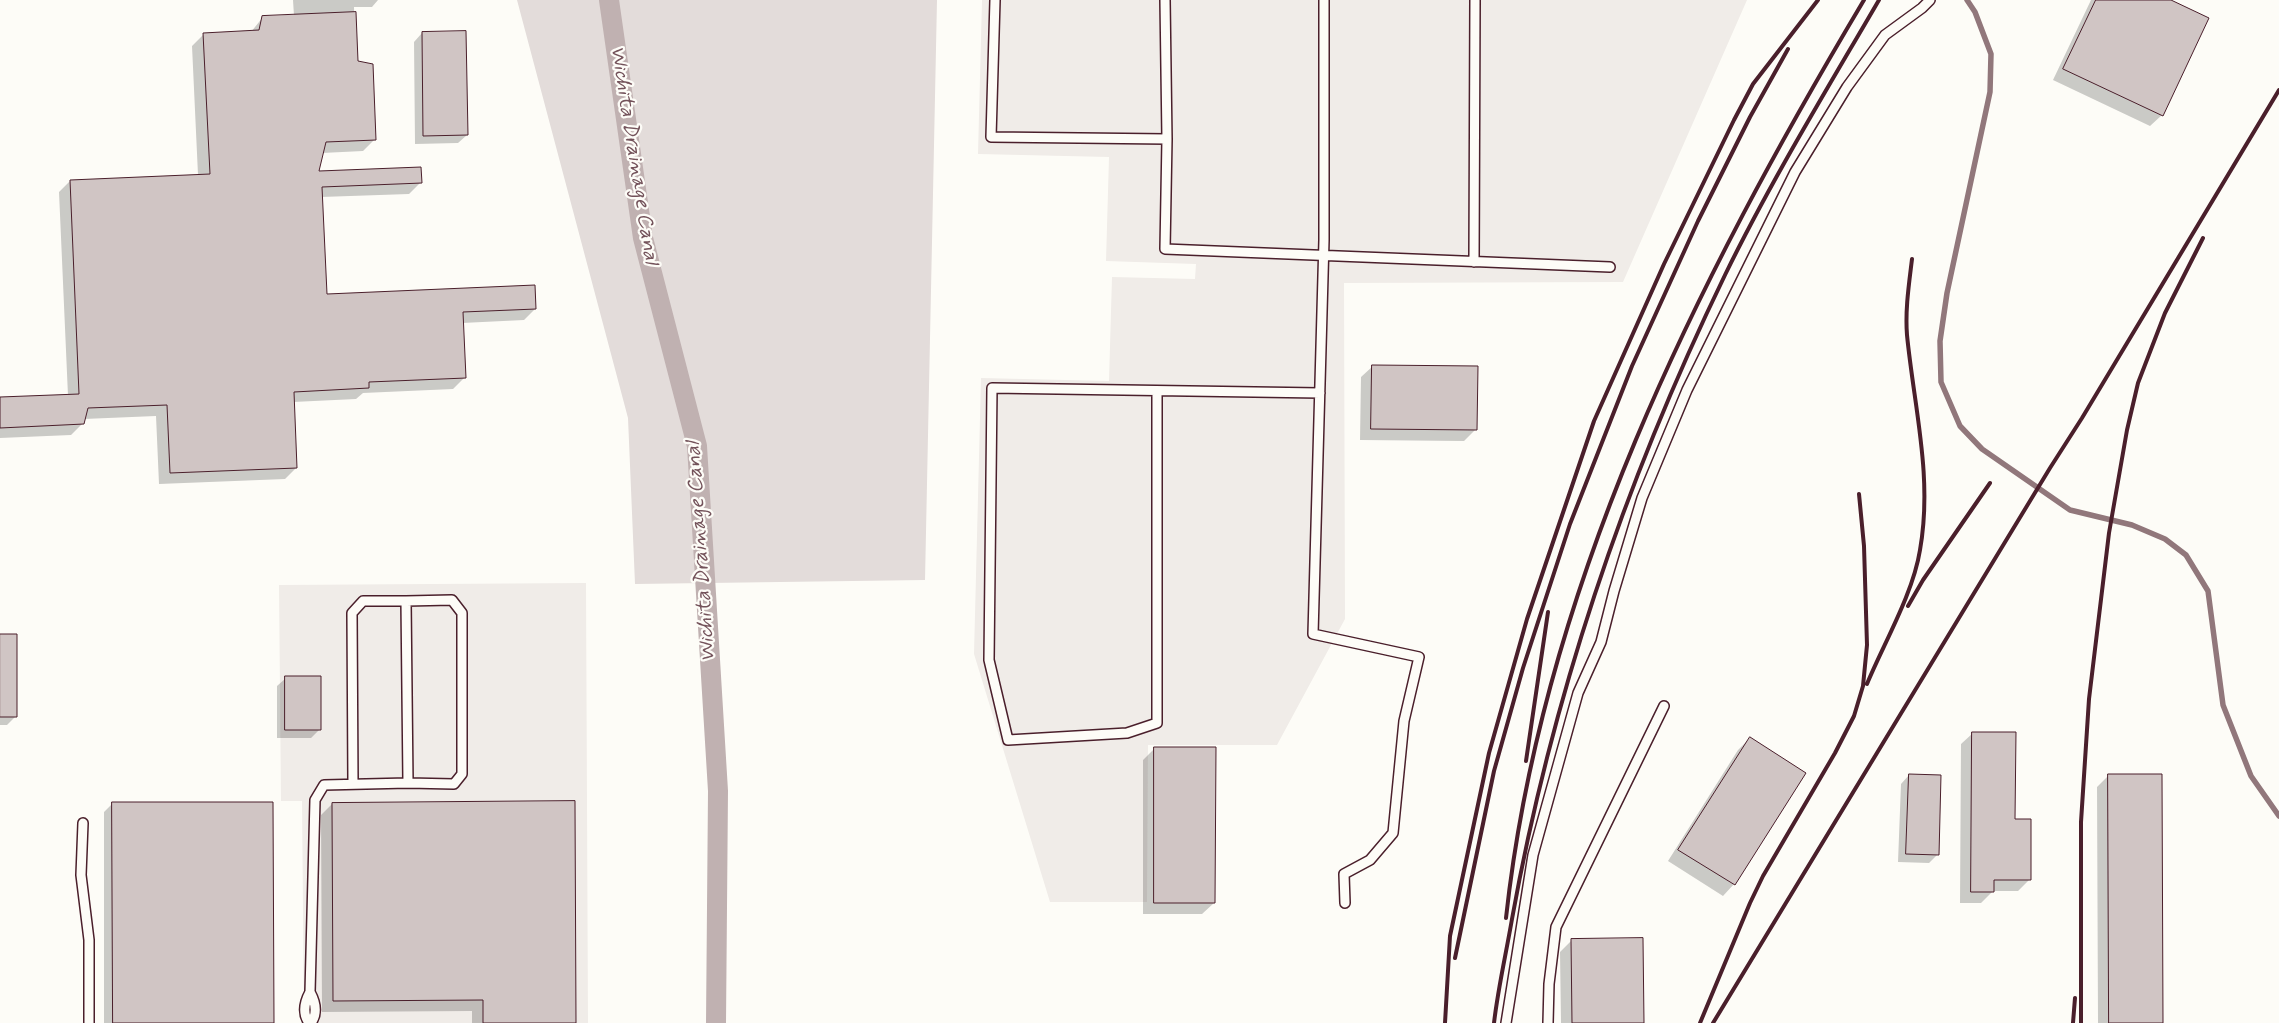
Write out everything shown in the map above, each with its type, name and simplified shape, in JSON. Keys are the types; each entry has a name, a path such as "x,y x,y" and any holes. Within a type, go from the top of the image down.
{"lane":[{"path":"995,0 992,137 1167,139"},
{"path":"1165,0 1167,139 1165,249 1324,257 1610,267"},
{"path":"1324,0 1324,257 1313,634 1419,657 1404,721 1393,833 1370,860 1344,874 1345,903"},
{"path":"1474,262 1475,0"},
{"path":"1506,1023 1533,855 1578,693 1602,642 1614,591 1642,498 1687,390 1795,172 1847,87 1884,35 1922,8 1930,0"},
{"path":"1157,391 1158,723 1127,733 1008,740 989,660 992,388 1320,393"},
{"path":"310,1023 316,1016 315,1001 310,992 315,800 324,785 454,784 462,774 462,613 452,600 363,601 352,613 353,784"},
{"path":"406,601 408,783"},
{"path":"1548,1023 1548,984 1556,927 1664,706"},
{"path":"83,822 81,875 88,940 89,1023"}],"shaded area":[{"path":"517,0 937,0 925,580 635,584 628,418"},
{"path":"982,0 1747,0 1623,282 1344,283 1345,619 1277,745 1148,745 1147,902 1050,902 974,654 981,378 1109,381 1112,277 1195,279 1196,264 1106,261 1109,157 978,154"},
{"path":"586,583 588,1023 304,1023 302,801 281,801 279,585"}],"building":[{"path":"2096,0 2171,0 2209,18 2163,116 2063,69"},
{"path":"356,12 358,61 373,64 376,140 326,142 319,171 421,167 422,183 322,187 327,294 535,285 536,309 463,312 466,378 369,382 369,388 294,392 297,468 170,473 167,405 88,408 84,424 0,428 0,397 79,394 70,180 210,174 203,33 259,30 262,16"},
{"path":"466,31 468,135 423,136 422,32"},
{"path":"1372,365 1478,366 1477,430 1371,429"},
{"path":"0,634 17,634 17,717 0,717"},
{"path":"285,676 321,676 321,730 285,730"},
{"path":"1972,732 2016,732 2015,819 2031,819 2031,880 1994,880 1994,892 1971,892"},
{"path":"1750,737 1806,773 1735,885 1678,850"},
{"path":"1154,747 1216,747 1215,903 1154,903"},
{"path":"1909,774 1941,775 1939,855 1906,854"},
{"path":"2108,774 2162,774 2163,1023 2109,1023"},
{"path":"575,801 576,1023 483,1023 483,1000 333,1001 332,803"},
{"path":"112,802 273,802 274,1023 113,1023"},
{"path":"1643,938 1644,1023 1572,1023 1571,939"}],"waterway":[{"name":"Wichita Drainage Canal","path":"609,0 643,238 697,446 718,791 716,1023"},
{"path":"1967,0 1975,12 1991,54 1990,92 1947,293 1940,341 1941,382 1960,426 1982,449 2070,510 2132,525 2165,539 2186,555 2208,591 2223,705 2251,776 2279,816"}],"railway":[{"path":"1445,1023 1450,936 1489,753 1527,619 1594,421 1664,264 1753,84 1818,0"},
{"path":"1506,918 1525,795 1553,675 1591,556 1636,441 1686,327 1742,216 1864,0"},
{"path":"1494,1023 1512,919 1548,753 1596,590 1625,510 1689,352 1725,275 1780,171 1879,0"},
{"path":"1455,958 1494,771 1523,668 1570,524 1632,366 1698,221 1750,117 1788,49"},
{"path":"1713,1023 2082,418 2279,90"},
{"path":"2081,1023 2081,822 2089,699 2109,533 2127,430 2138,383 2165,313 2203,238"},
{"path":"1867,684 1911,584 1920,550 1923,523 1924,496 1921,442 1907,335 1912,259"},
{"path":"1908,606 1923,580 1990,483"},
{"path":"1700,1023 1763,876 1835,753 1854,716 1863,686 1867,645 1864,546 1859,494"},
{"path":"1526,761 1548,612"},
{"path":"2073,1023 2075,998"}]}
